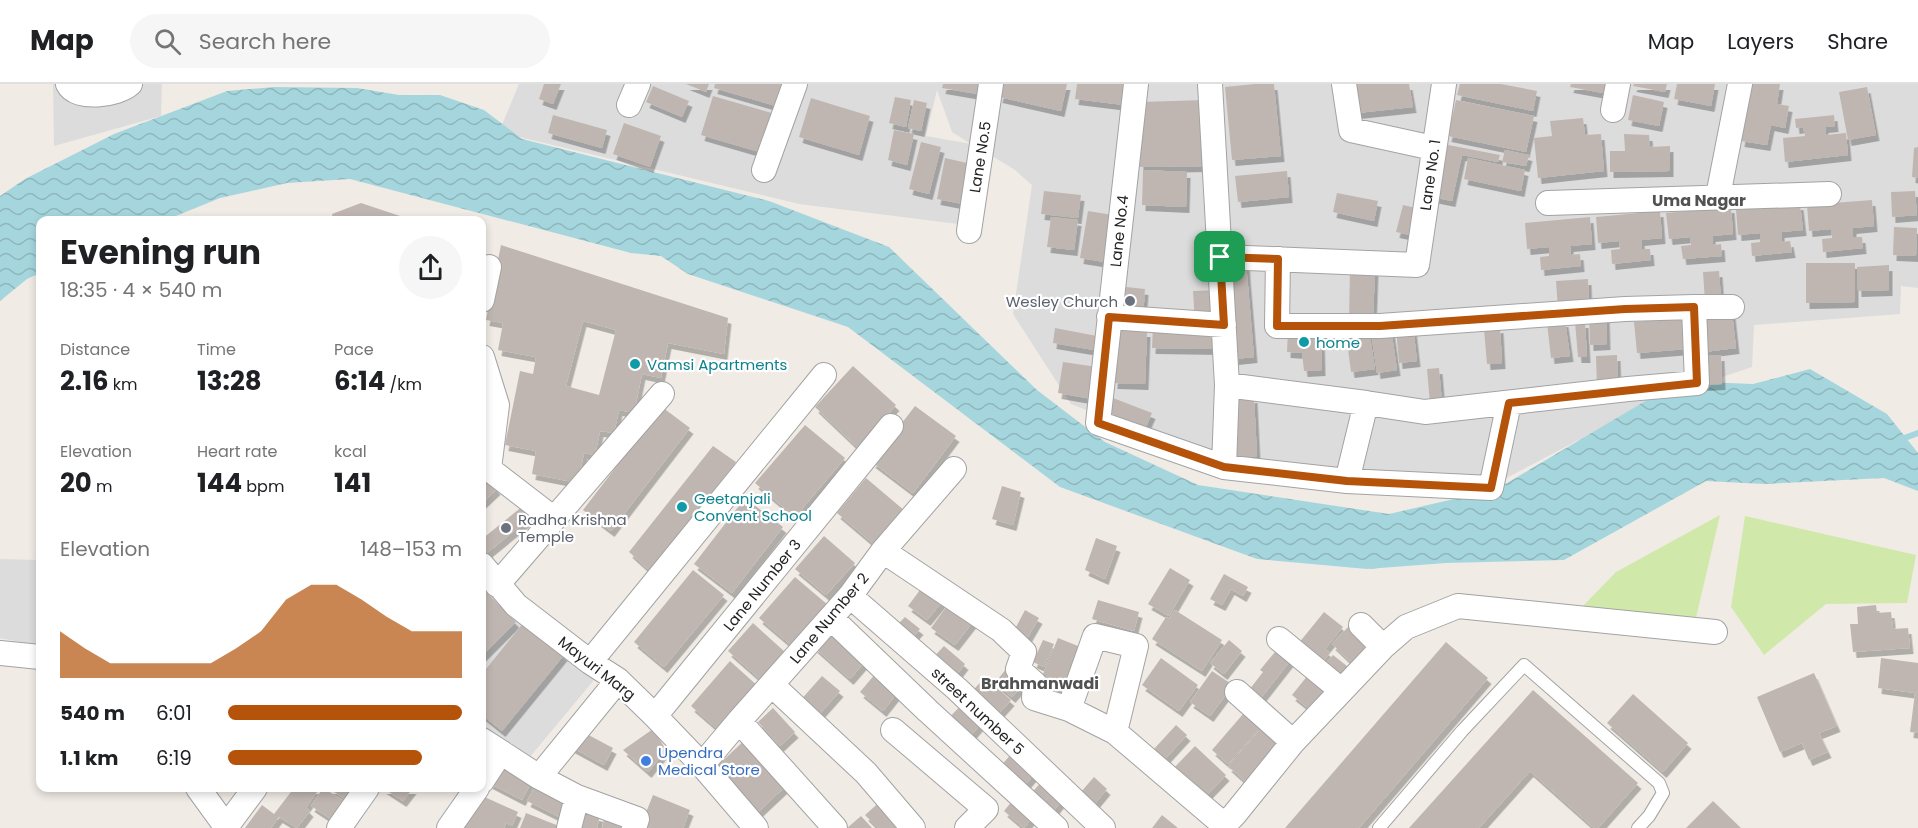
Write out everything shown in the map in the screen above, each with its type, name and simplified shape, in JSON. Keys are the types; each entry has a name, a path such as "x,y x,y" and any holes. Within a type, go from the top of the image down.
{"street":[{"path":"68,84 72,91 80,94 118,92 130,84"},
{"path":"764,170 795,84"},
{"name":"Lane No.5","path":"969,231 991,84"},
{"name":"Lane No.4","path":"1136,84 1098,423 1224,467"},
{"path":"1210,84 1227,386 1224,467 1347,481 1491,488 1509,403"},
{"path":"1344,84 1351,130 1433,148"},
{"name":"Lane No. 1","path":"1278,259 1417,266 1444,84"},
{"path":"1613,110 1618,84"},
{"path":"1719,196 1740,84"},
{"path":"1548,202 1830,194"},
{"path":"1220,257 1278,259 1277,326 1380,326 1625,309 1732,307"},
{"path":"486,281 489,267"},
{"path":"1227,386 1425,412 1697,383 1694,307"},
{"path":"1109,317 1224,325"},
{"path":"486,370 497,405 489,469 554,519"},
{"path":"590,663 824,375"},
{"path":"497,585 662,394"},
{"path":"1347,481 1366,403"},
{"name":"Lane Number 3","path":"655,716 891,426"},
{"name":"Lane Number 2","path":"702,765 738,721 850,596 883,551 954,469"},
{"path":"883,551 1001,630 1024,652 1018,669 1035,684 1034,698 1069,709 1115,732 1223,826 1293,742 1383,647 1406,627 1458,606 1715,632"},
{"name":"Mayuri Marg","path":"486,570 516,605 590,663 618,680 702,765 750,826"},
{"name":"street number 5","path":"850,596 957,689 1103,828"},
{"path":"831,618 928,711 1056,828"},
{"path":"1361,625 1383,647"},
{"path":"1069,709 1095,636 1136,646 1115,732"},
{"path":"1279,639 1341,690"},
{"path":"0,653 36,657"},
{"path":"539,777 618,680"},
{"path":"771,685 866,773 913,828"},
{"path":"1238,692 1293,742"},
{"path":"738,721 835,828"},
{"path":"893,730 986,809 973,826"},
{"path":"486,765 491,746 577,798 637,819 634,828"},
{"path":"201,792 227,827 252,792"},
{"path":"339,828 364,792"},
{"path":"449,828 474,792"},
{"path":"569,828 577,798"}],"lane":[{"path":"1379,828 1462,731 1524,665 1659,783 1663,793 1649,816 1638,828"}],"shaded area":[{"path":"53,84 162,84 161,116 54,146"},
{"path":"519,84 1918,84 1918,288 1901,286 1900,314 1754,325 1752,367 1656,399 1495,484 1204,456 1071,404 1013,314 1032,185 1015,170 973,144 958,224 799,204 499,132","holes":["937,90 952,132 971,144 926,136"]},
{"path":"0,559 36,560 36,645 0,638"},
{"path":"486,562 599,674 524,764 486,740"}],"green space":[{"path":"1720,515 1695,622 1580,609 1616,572"},
{"path":"1745,516 1916,555 1907,603 1826,604 1764,655 1731,607"}],"water":[{"path":"274,87 357,88 399,95 440,95 484,110 522,139 769,201 889,247 1037,390 1105,442 1198,485 1389,514 1497,489 1679,381 1753,384 1810,369 1887,414 1918,453 1918,491 1884,478 1764,484 1706,481 1564,560 1446,563 1367,569 1257,559 1060,487 848,327 688,274 661,256 631,253 350,179 287,183 220,198 176,216 36,216 36,275 27,279 0,301 0,196 25,179 114,134 227,91"}],"building":[{"path":"544,84 561,84 553,104 539,99"},
{"path":"686,84 709,84 706,92"},
{"path":"715,84 783,84 776,106 714,88"},
{"path":"943,84 985,84 983,95 942,88"},
{"path":"1002,84 1067,84 1061,111 999,97"},
{"path":"1077,84 1127,84 1124,105 1075,99"},
{"path":"1274,84 1281,156 1232,160 1225,87"},
{"path":"1352,84 1409,84 1413,107 1357,113"},
{"path":"1460,84 1501,84 1537,91 1533,111 1457,95"},
{"path":"1571,84 1616,84 1614,95 1570,87"},
{"path":"1634,84 1667,84 1665,92 1633,86"},
{"path":"1677,84 1715,84 1711,106 1674,99"},
{"path":"1751,84 1780,84 1777,104 1789,106 1785,128 1771,125 1767,145 1741,141"},
{"path":"653,86 689,101 682,117 646,102"},
{"path":"1867,87 1876,135 1848,140 1839,92"},
{"path":"1633,95 1664,102 1659,126 1628,120"},
{"path":"713,96 775,114 763,153 701,135"},
{"path":"895,97 911,100 906,127 889,123"},
{"path":"811,98 870,116 859,155 799,137"},
{"path":"914,100 927,103 921,131 908,128"},
{"path":"1206,100 1207,166 1140,167 1139,102"},
{"path":"1456,100 1534,116 1526,152 1448,136"},
{"path":"553,115 607,130 602,148 548,133"},
{"path":"1834,115 1835,126 1825,127 1826,135 1846,133 1848,155 1785,162 1783,138 1805,136 1803,127 1796,128 1795,119"},
{"path":"1583,118 1585,135 1601,134 1604,171 1538,178 1534,138 1552,136 1550,121"},
{"path":"624,123 661,136 650,167 613,154"},
{"path":"894,130 914,134 907,165 888,160"},
{"path":"1624,134 1649,135 1650,147 1670,146 1670,171 1610,172 1610,151 1625,151"},
{"path":"921,142 941,147 929,194 909,189"},
{"path":"1443,144 1500,155 1498,162 1462,155 1452,201 1432,197"},
{"path":"1918,147 1918,178 1912,177 1914,148"},
{"path":"1505,150 1529,155 1526,166 1502,162"},
{"path":"945,158 976,165 968,205 937,199"},
{"path":"1468,158 1525,170 1521,191 1464,179"},
{"path":"1143,170 1187,172 1186,207 1142,205"},
{"path":"1287,171 1289,197 1238,202 1235,176"},
{"path":"1044,191 1081,195 1078,218 1041,214"},
{"path":"1915,191 1917,215 1892,217 1891,192"},
{"path":"1337,193 1378,201 1374,221 1333,212"},
{"path":"1872,200 1874,226 1853,228 1853,237 1862,237 1863,248 1823,252 1822,239 1832,238 1831,229 1809,231 1807,205"},
{"path":"361,203 400,216 332,216 332,214"},
{"path":"1800,204 1803,230 1781,232 1782,242 1790,241 1792,252 1752,256 1751,243 1760,242 1760,233 1738,235 1736,210"},
{"path":"1403,205 1421,209 1415,236 1396,232"},
{"path":"1731,207 1733,234 1712,236 1713,245 1721,244 1722,256 1683,259 1681,246 1691,245 1690,237 1669,239 1666,213"},
{"path":"1088,211 1113,215 1105,262 1080,258"},
{"path":"1660,211 1662,238 1641,240 1642,249 1650,249 1651,260 1612,264 1611,250 1620,249 1619,241 1598,243 1596,217"},
{"path":"1051,217 1078,220 1074,250 1047,247"},
{"path":"1590,217 1592,244 1570,246 1571,255 1580,254 1581,266 1541,270 1540,257 1549,256 1549,247 1527,249 1525,223"},
{"path":"1894,227 1917,228 1916,256 1893,255"},
{"name":"Vamsi Apartments","path":"501,245 728,318 724,354 668,343 661,378 642,374 634,413 619,410 614,433 600,431 595,455 584,453 578,483 532,474 536,451 505,445 520,371 533,374 536,357 498,350 503,323 486,320","holes":["583,321 616,330 599,395 566,386"]},
{"path":"1246,262 1254,357 1235,359 1227,264"},
{"path":"1806,263 1855,263 1855,302 1806,303"},
{"path":"1350,265 1375,266 1373,323 1349,323"},
{"path":"1889,265 1889,290 1858,291 1857,267"},
{"path":"1719,271 1721,300 1705,302 1703,272"},
{"path":"1588,279 1589,307 1558,309 1556,281"},
{"name":"Wesley Church","path":"1117,286 1145,289 1143,316 1115,314"},
{"path":"1219,290 1220,321 1195,323 1193,291"},
{"path":"1589,312 1606,312 1607,344 1590,345"},
{"path":"1732,312 1736,348 1704,352 1700,316"},
{"path":"1684,318 1687,349 1637,353 1634,322"},
{"path":"1565,321 1570,356 1551,358 1547,323"},
{"path":"1575,322 1585,322 1587,357 1578,357"},
{"path":"1153,325 1219,326 1219,349 1152,348"},
{"path":"1413,326 1417,361 1399,363 1396,328"},
{"path":"1500,327 1502,363 1487,364 1484,329"},
{"path":"1055,328 1102,337 1100,351 1053,343"},
{"path":"1391,328 1397,370 1377,373 1371,331"},
{"name":"home","path":"1288,329 1321,332 1322,370 1304,371 1302,353 1287,352"},
{"path":"1369,330 1375,369 1351,372 1346,334"},
{"path":"1116,331 1147,331 1145,384 1114,383"},
{"path":"1617,355 1618,386 1597,387 1596,356"},
{"path":"1721,355 1722,384 1703,385 1702,356"},
{"path":"1063,362 1097,367 1092,399 1058,393"},
{"path":"853,366 896,405 857,447 815,407"},
{"path":"1439,368 1442,403 1430,404 1427,369"},
{"path":"1254,397 1257,456 1236,458 1232,399"},
{"path":"1113,398 1152,413 1145,429 1107,414"},
{"path":"915,406 956,436 913,493 872,462"},
{"path":"662,407 690,428 611,531 583,510"},
{"path":"805,425 845,458 795,517 755,483"},
{"name":"Geetanjali Convent School","path":"713,446 736,462 649,570 629,552"},
{"path":"486,477 497,489 486,499"},
{"path":"866,478 905,511 876,546 837,513"},
{"path":"1002,486 1021,492 1013,525 992,519"},
{"path":"745,498 783,527 732,593 694,564"},
{"name":"Radha Krishna Temple","path":"523,506 531,517 486,554 486,536"},
{"path":"824,536 855,563 826,595 795,569"},
{"path":"1096,538 1117,546 1105,579 1085,570"},
{"path":"1170,568 1190,580 1169,616 1148,604"},
{"path":"693,570 724,595 664,667 634,642"},
{"path":"1224,574 1248,587 1243,596 1231,589 1222,605 1210,599"},
{"path":"795,577 828,605 792,646 759,618"},
{"path":"926,582 946,597 927,620 908,606"},
{"path":"486,592 516,622 486,652"},
{"path":"1098,600 1139,612 1134,631 1092,619"},
{"path":"949,603 973,622 955,645 931,628"},
{"path":"1876,605 1877,613 1891,612 1893,629 1908,628 1910,648 1853,652 1850,624 1858,624 1857,607"},
{"path":"1025,610 1039,618 1028,637 1015,629"},
{"path":"1175,610 1222,640 1202,671 1152,639 1166,617 1169,619"},
{"path":"1324,612 1343,627 1325,649 1330,653 1318,668 1294,649"},
{"path":"905,617 920,629 908,642 892,630"},
{"path":"524,622 564,655 502,731 486,718 486,669"},
{"path":"753,623 785,652 761,680 728,651"},
{"path":"834,625 870,656 850,679 814,647"},
{"path":"1349,626 1372,647 1355,666 1332,644"},
{"path":"1058,638 1088,650 1068,699 1038,686"},
{"path":"1043,640 1054,644 1044,667 1033,662"},
{"path":"1229,640 1242,651 1224,674 1210,663"},
{"path":"1446,642 1488,678 1359,828 1285,828"},
{"path":"944,646 965,664 951,682 928,663"},
{"path":"1280,646 1293,657 1257,703 1246,694 1263,672 1260,670"},
{"path":"1333,655 1352,670 1339,685 1321,669"},
{"path":"1161,658 1198,685 1179,711 1142,685"},
{"path":"1881,658 1918,663 1918,733 1910,732 1915,693 1878,688"},
{"path":"730,661 760,688 721,732 691,706"},
{"path":"881,667 902,687 883,711 860,692"},
{"path":"1006,669 1024,683 1012,697 995,683"},
{"path":"1312,670 1333,686 1312,711 1292,695"},
{"path":"1212,671 1233,685 1210,716 1190,702"},
{"path":"1814,673 1837,726 1819,733 1828,752 1809,760 1802,743 1780,752 1757,697"},
{"path":"822,676 840,691 816,718 798,703"},
{"path":"985,677 1011,700 993,720 967,697"},
{"path":"1533,690 1638,783 1598,828 1594,828 1530,771 1479,828 1409,828"},
{"path":"1633,694 1688,743 1663,772 1607,723"},
{"path":"965,701 983,721 968,739 947,720"},
{"path":"1250,706 1267,720 1228,764 1212,750"},
{"path":"773,708 795,732 780,746 758,722"},
{"path":"1268,721 1287,739 1247,783 1228,766"},
{"path":"1176,725 1187,735 1165,759 1154,749"},
{"name":"Upendra Medical Store","path":"653,729 666,750 648,772 623,750"},
{"path":"581,731 613,748 604,765 571,747"},
{"path":"748,737 790,782 757,813 715,768"},
{"path":"1195,746 1226,775 1203,799 1172,770"},
{"path":"1014,751 1037,771 1020,791 997,770"},
{"path":"503,757 535,775 522,800 489,783"},
{"path":"1094,777 1107,789 1088,812 1074,800"},
{"path":"1043,780 1053,789 1037,807 1027,798"},
{"path":"537,781 571,798 561,818 527,801"},
{"path":"1054,790 1064,798 1048,818 1038,809"},
{"path":"291,792 317,792 306,807 310,811 297,828 279,817 271,828 245,828 262,805 274,814"},
{"path":"320,792 330,792 349,804 337,823 311,806"},
{"path":"334,792 356,792 350,802"},
{"path":"389,792 410,792 403,801"},
{"path":"478,794 518,812 512,826 506,823 504,828 462,828"},
{"path":"653,795 690,810 683,828 650,828 641,825"},
{"path":"1017,795 1037,812 1024,828 1004,811"},
{"path":"884,798 910,828 878,828 865,815"},
{"path":"1713,801 1741,828 1686,828"},
{"path":"581,812 600,816 597,828 577,828"},
{"path":"526,813 559,826 558,828 520,828"},
{"path":"605,814 627,828 602,828"},
{"path":"1162,815 1178,828 1152,828"},
{"path":"861,816 872,828 847,828"}],"waterway":[{"path":"1899,440 1918,433"}],"place":[{"name":"Wesley Church","path":"1130,301"},
{"name":"home","path":"1304,342"},
{"name":"Vamsi Apartments","path":"635,364"},
{"name":"Geetanjali Convent School","path":"682,507"},
{"name":"Radha Krishna Temple","path":"506,528"},
{"name":"Upendra Medical Store","path":"646,761"}],"district":[{"name":"Uma Nagar","path":"1699,200"},
{"name":"Brahmanwadi","path":"1040,683"}],"route":[{"path":"1220,257 1278,259 1277,326 1380,326 1625,309 1694,307 1697,383 1509,403 1491,488 1347,481 1224,467 1098,423 1109,317 1224,325 1220,257"}]}
